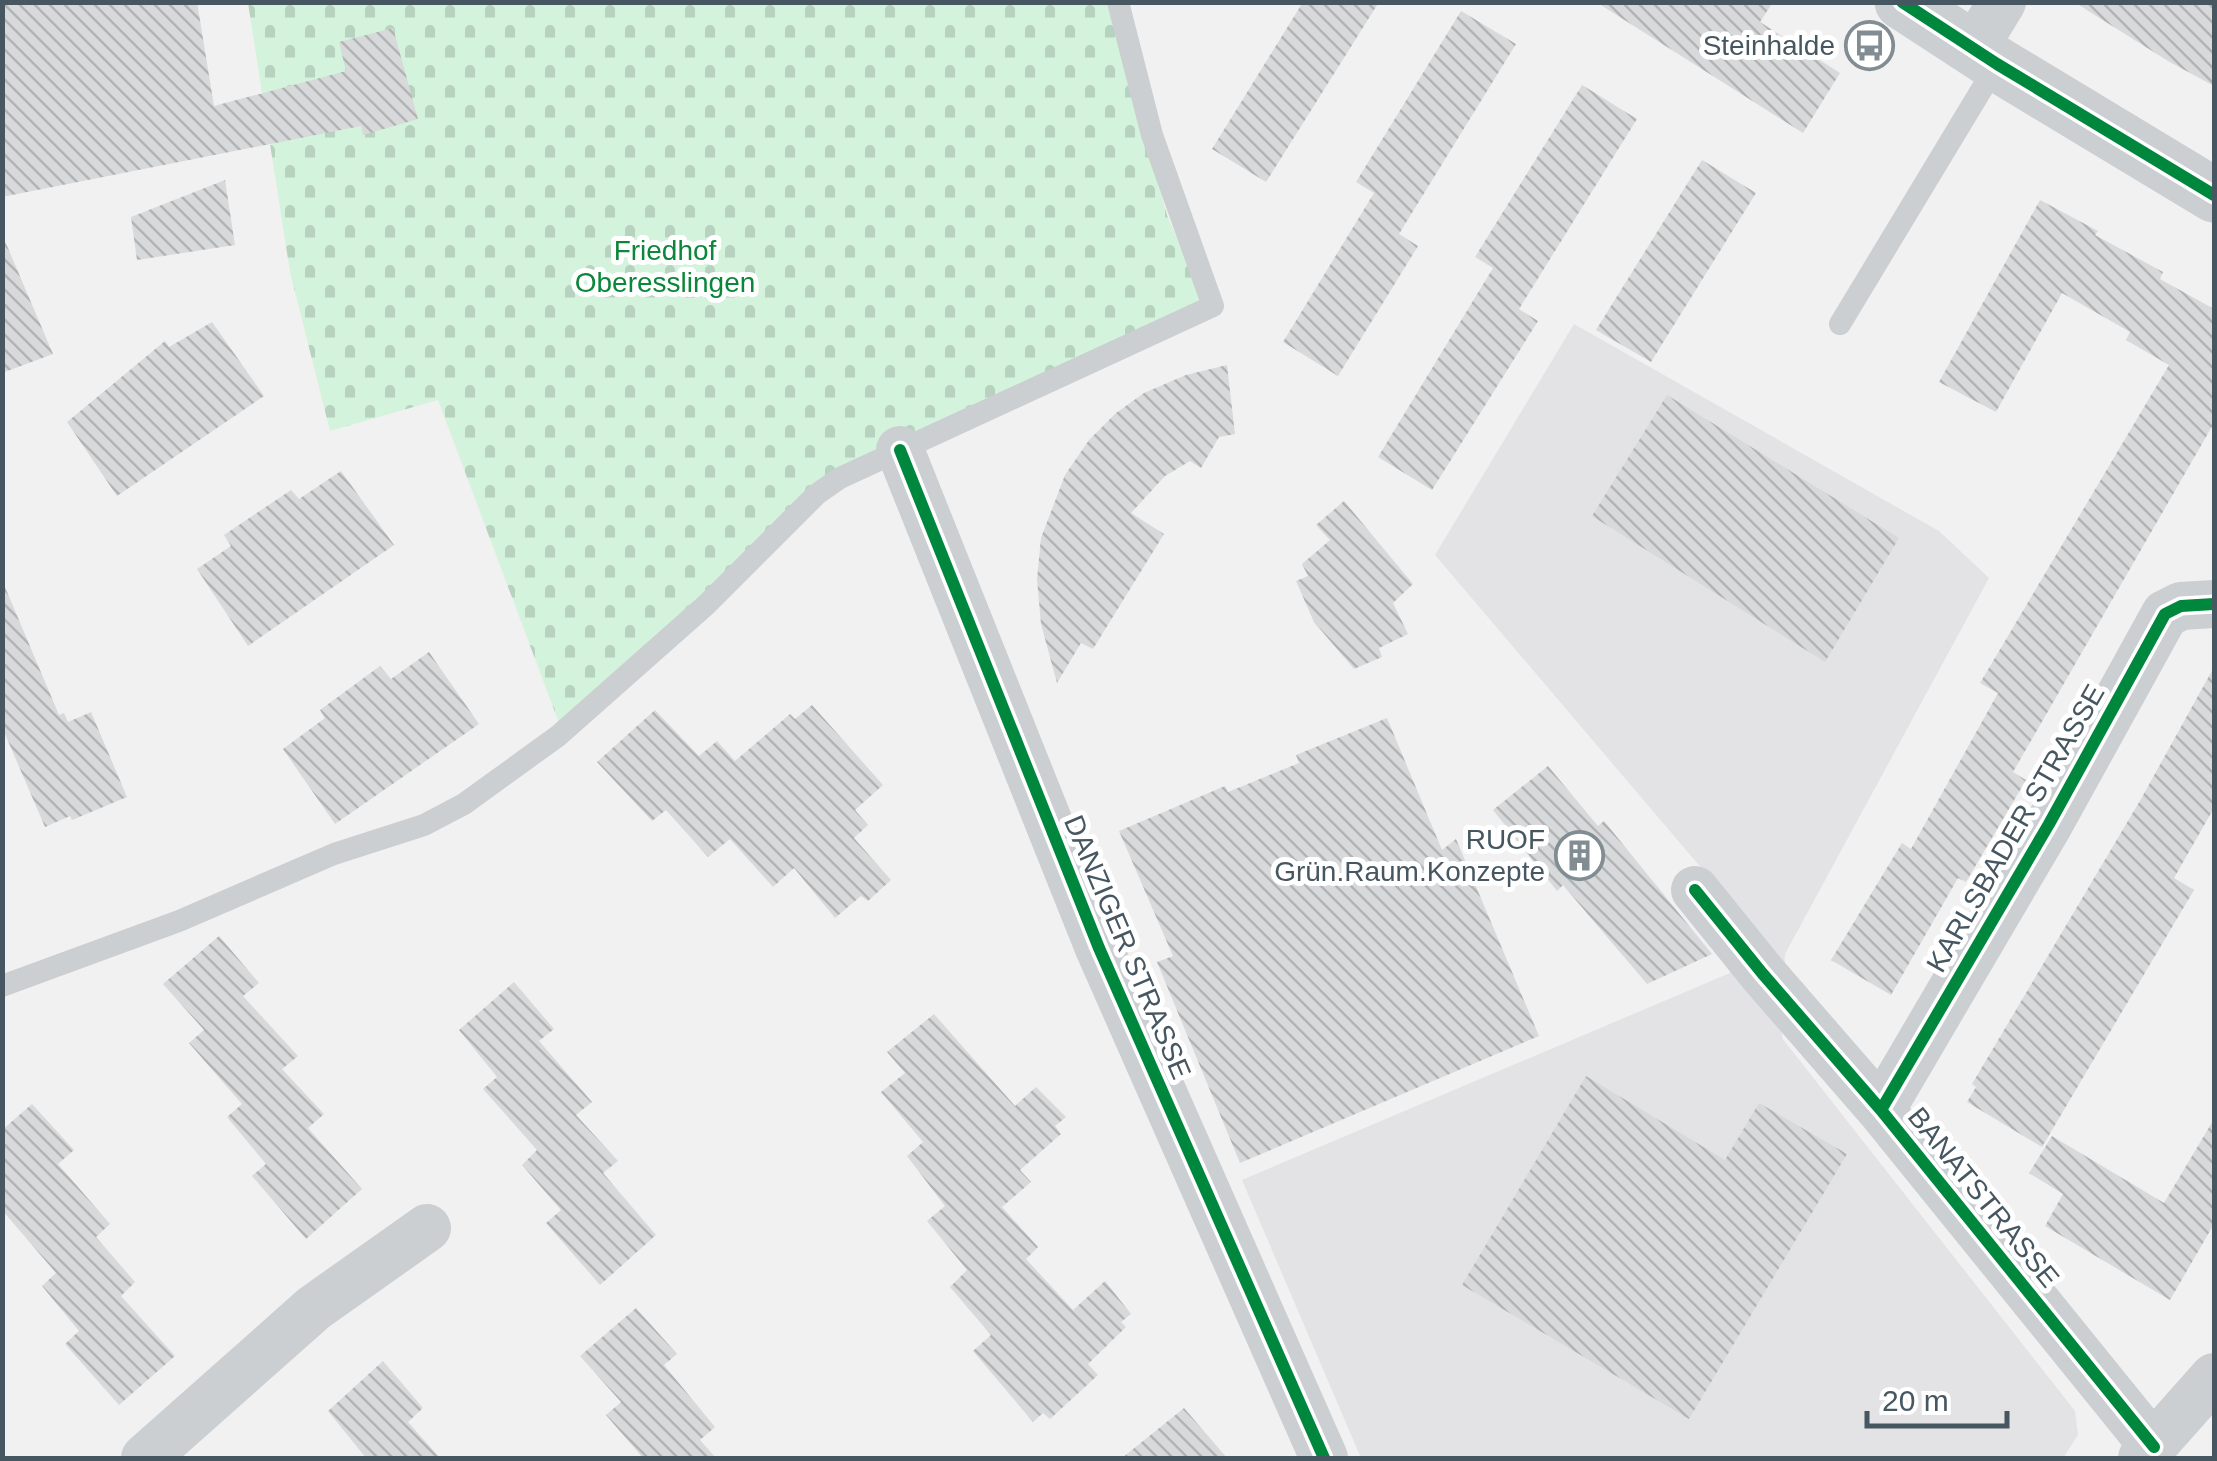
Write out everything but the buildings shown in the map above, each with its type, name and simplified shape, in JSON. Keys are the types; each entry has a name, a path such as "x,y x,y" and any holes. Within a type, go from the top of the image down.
{"main road":[{"path":"1902,2 2214,195"}],"street":[{"path":"1985,56 2002,2"},
{"name":"DANZIGER STRASSE","path":"900,450 1099,948 1324,1458"},
{"name":"KARLSBADER STRASSE","path":"1881,1110 2050,824 2164,614 2181,606 2214,604"},
{"name":"BANATSTRASSE","path":"1695,890 1881,1110 2148,1452"},
{"path":"145,1458 314,1308 427,1228"},
{"path":"2148,1452 2214,1377"}],"lane":[{"path":"2,986 179,921 334,854 424,825 464,804 578,718 706,605 817,494 840,478 1212,306 1152,135 1118,2"},
{"path":"1840,324 1985,56 1937,2"}],"shaded area":[{"path":"1574,324 1939,531 1989,578 1785,954 1782,1038 2075,1411 2078,1435 2063,1458 1361,1458 1242,1180 1730,973 1720,890 1435,555"}],"green space":[{"name":"Friedhof Oberesslingen","path":"248,3 1111,3 1167,215 1204,303 816,483 699,602 559,723 438,400 330,431 290,272"}],"cycle path":[{"path":"1902,2 2214,195"},
{"path":"900,450 1099,948 1324,1458"},
{"path":"1881,1110 2049,824 2165,614 2181,606 2214,604"},
{"path":"1695,890 1881,1110 2154,1447"}],"place":[{"name":"Steinhalde","path":"1870,45"},
{"name":"RUOF Grün.Raum.Konzepte","path":"1580,855"}]}
